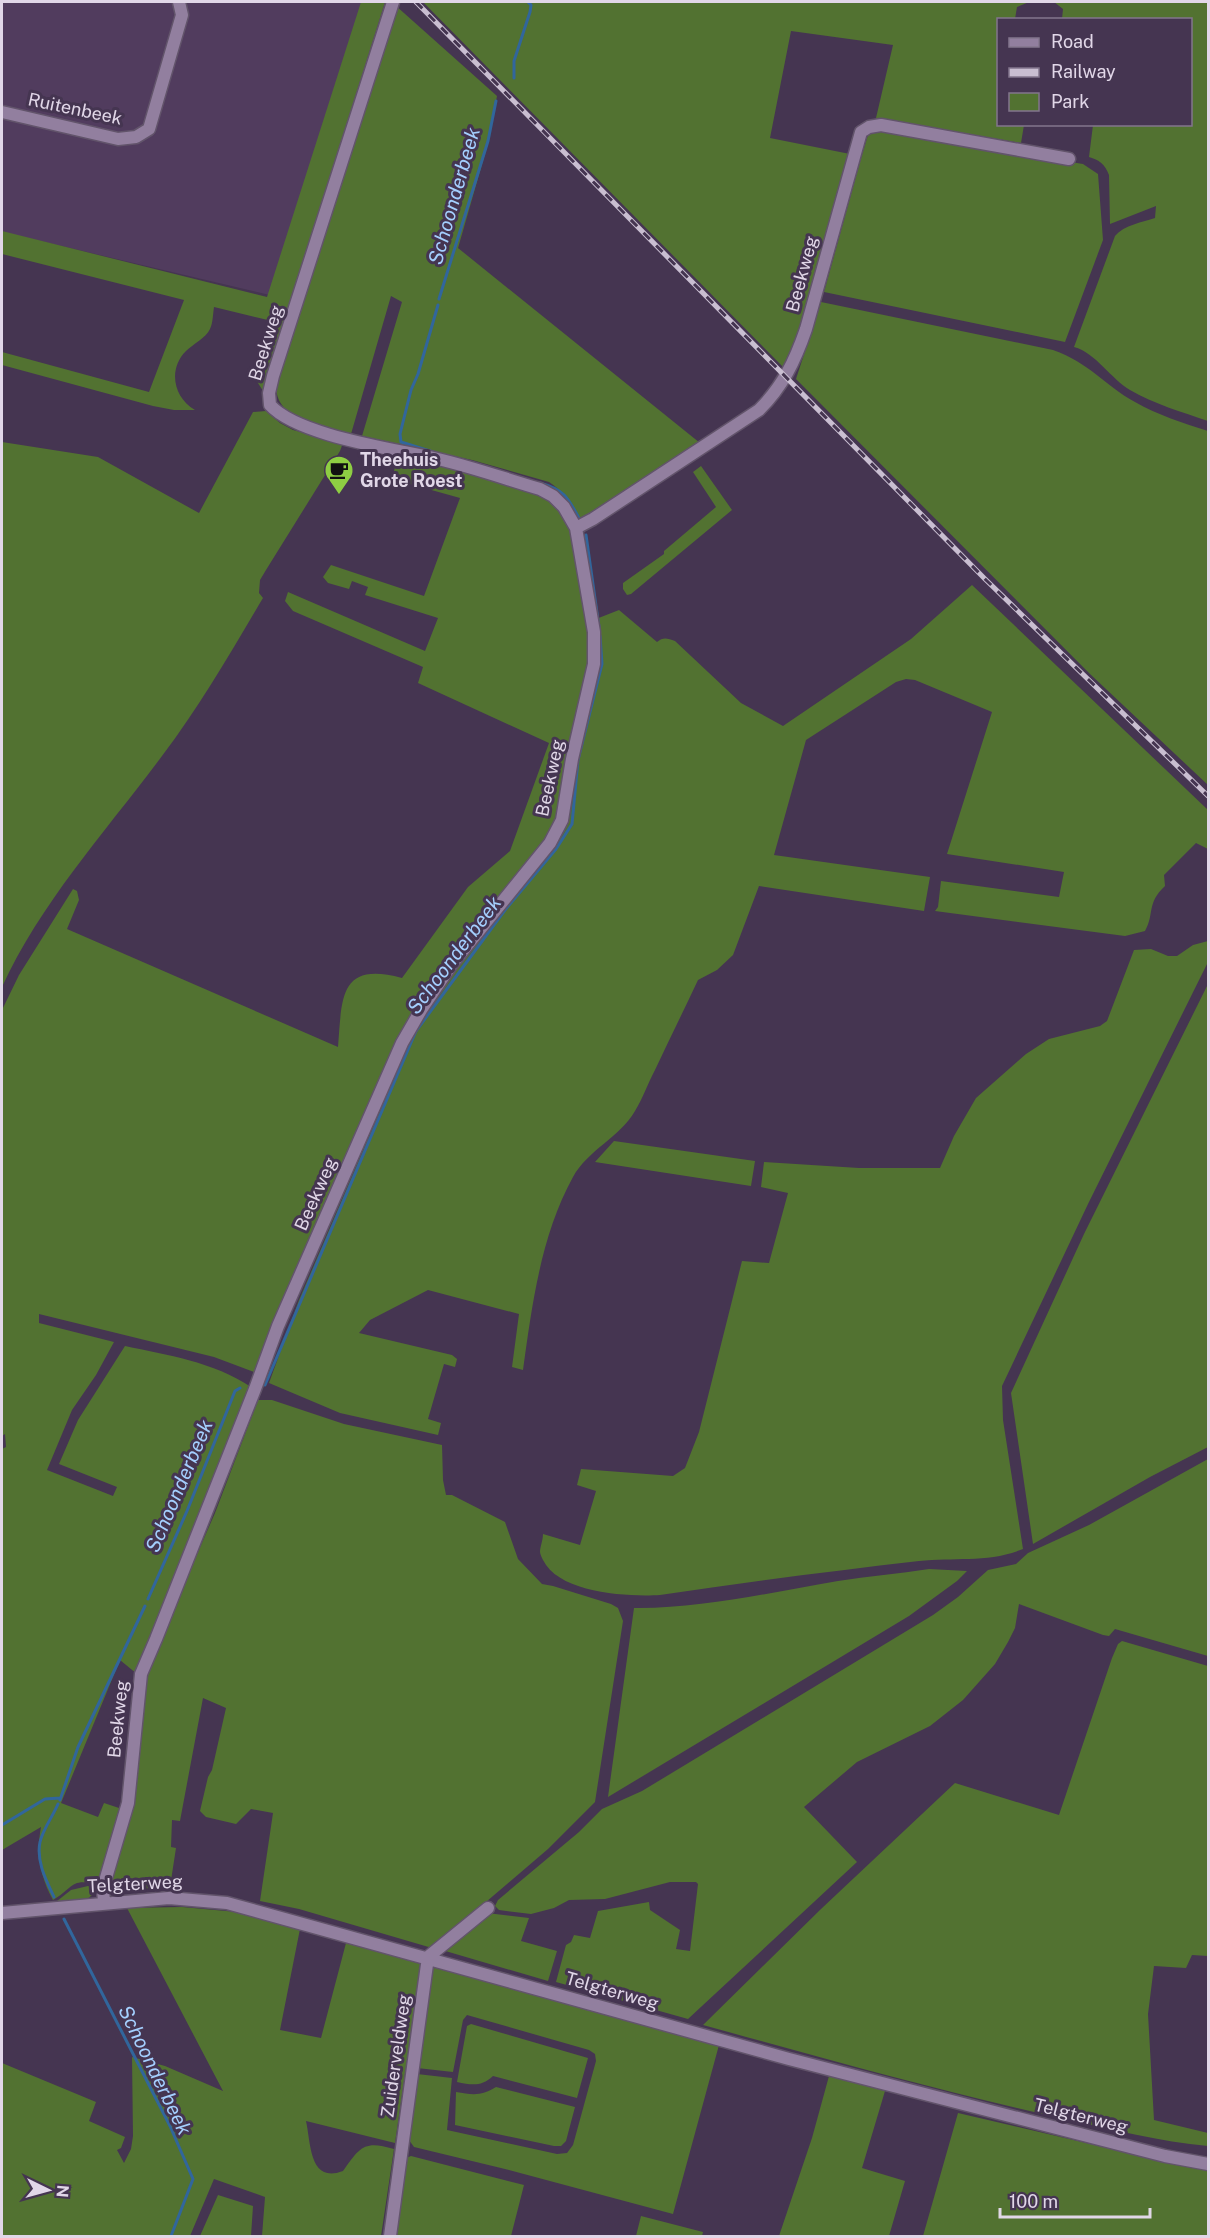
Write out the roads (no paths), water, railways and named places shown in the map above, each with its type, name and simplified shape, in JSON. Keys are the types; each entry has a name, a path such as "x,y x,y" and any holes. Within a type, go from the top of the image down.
{"street":[{"name":"Ruitenbeek","path":"2,112 118,139 136,137 149,129 183,15 179,2"},
{"name":"Beekweg","path":"104,1903 103,1888 128,1803 141,1674 247,1411 278,1326 410,1028 452,964 550,843 562,820 572,759 594,664 594,632 576,528 564,507 553,496 540,489 440,459 354,440 294,423 278,414 270,405 269,393 273,376 393,2"},
{"name":"Beekweg","path":"576,528 759,410 775,394 796,359 806,329 861,132 868,127 881,125 1069,159"},
{"name":"Telgterweg","path":"2,1913 169,1898 227,1903 789,2059 1166,2156 1209,2164"},
{"path":"428,1957 488,1908"},
{"name":"Zuiderveldweg","path":"390,2236 428,1957"}],"waterway":[{"name":"Schoonderbeek","path":"514,78 514,61 530,12 531,5 528,2"},
{"name":"Schoonderbeek","path":"439,299 488,141 496,101"},
{"name":"Schoonderbeek","path":"433,452 401,442 400,434 411,390 418,374 438,305"},
{"name":"Schoonderbeek","path":"540,483 565,496 580,520"},
{"name":"Schoonderbeek","path":"586,535 599,627"},
{"name":"Schoonderbeek","path":"265,1385 416,1031 505,910 556,849 572,824 578,760 602,664 600,636"},
{"name":"Schoonderbeek","path":"148,1599 187,1511 235,1391 240,1388"},
{"name":"Schoonderbeek","path":"60,1800 78,1747 145,1606"},
{"path":"2,1825 45,1799 60,1798"},
{"name":"Schoonderbeek","path":"54,1897 42,1870 39,1849 43,1832 58,1804"},
{"name":"Schoonderbeek","path":"64,1919 170,2126 193,2179 171,2236"}],"railway":[{"path":"416,2 985,579 1208,796"}],"place":[{"name":"Theehuis Grote Roest","path":"339,496"}]}
